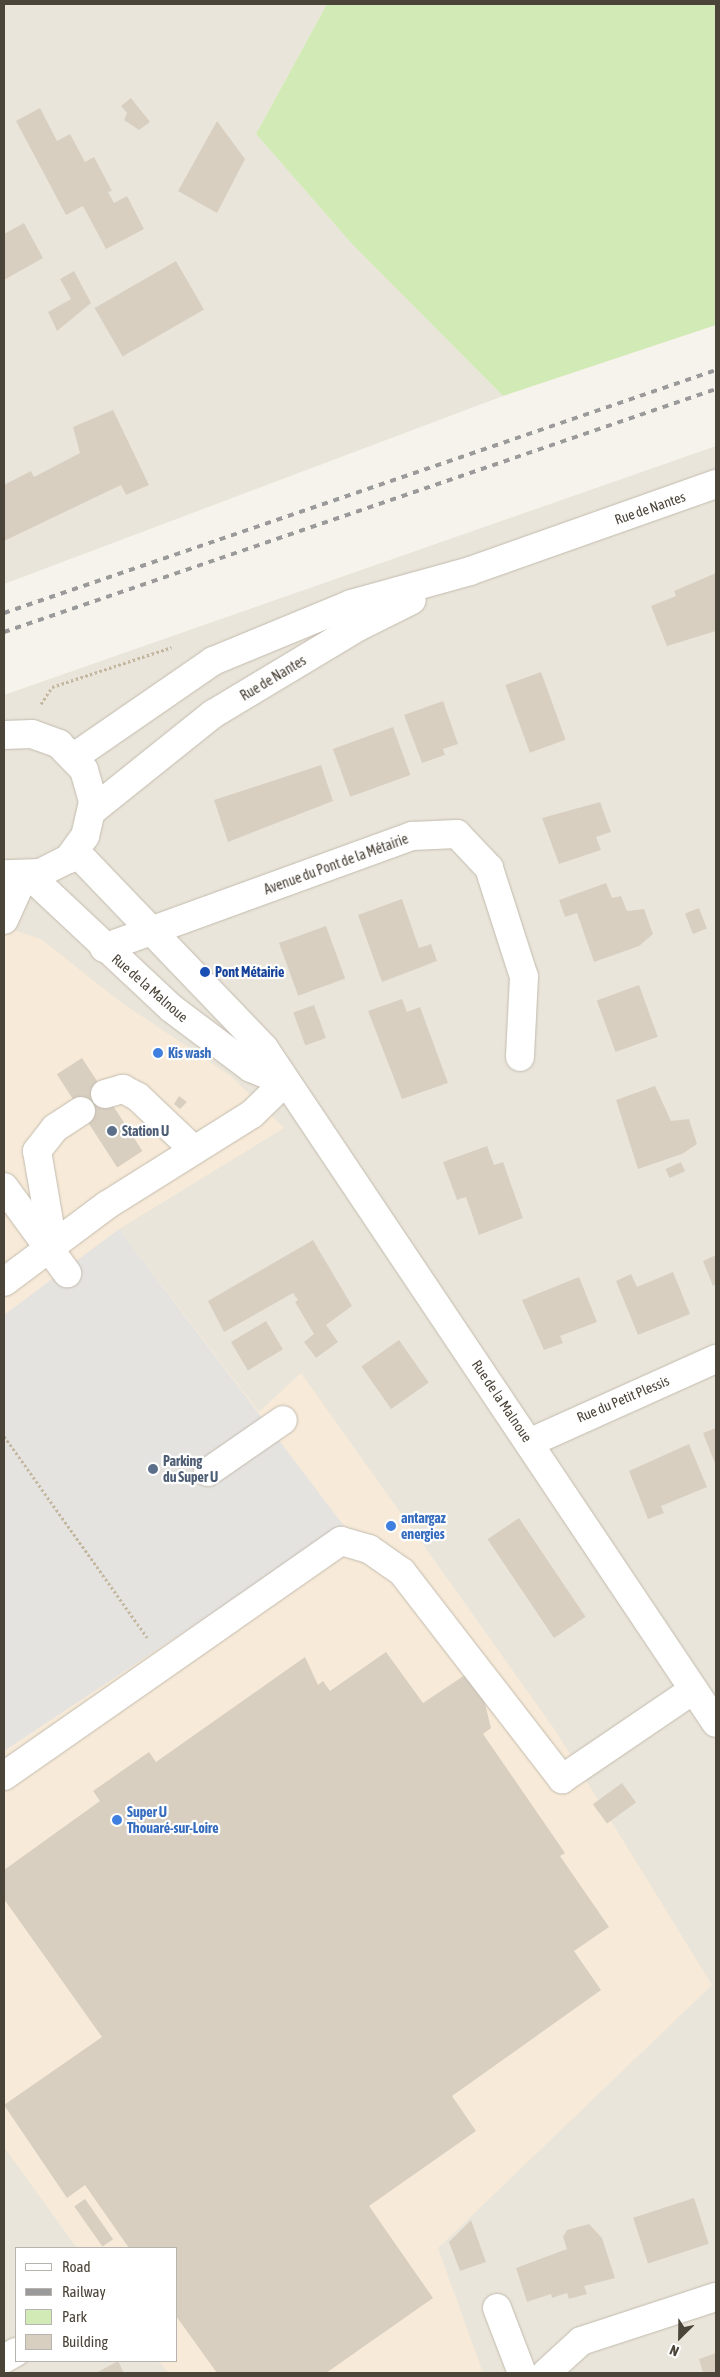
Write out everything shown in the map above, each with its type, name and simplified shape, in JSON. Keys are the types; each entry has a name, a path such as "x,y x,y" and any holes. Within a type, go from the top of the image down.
{"street":[{"name":"Rue de Nantes","path":"74,757 213,661 350,604 470,571 716,484"},
{"name":"Rue de Nantes","path":"93,810 213,714 358,627 470,571"},
{"path":"4,735 42,736 74,757 90,785 93,810 89,828 76,851 50,870 19,875 4,920"},
{"name":"Avenue du Pont de la Métairie","path":"104,948 151,933 412,836 456,834 489,868 524,977 520,1057"},
{"name":"Rue de la Malnoue","path":"76,851 151,933 264,1048 285,1082 531,1442 716,1723"},
{"name":"Rue de la Malnoue","path":"19,875 170,1008 251,1068 285,1082"},
{"path":"4,1282 48,1247 194,1150 252,1114 285,1082"},
{"path":"106,1094 123,1089 138,1097 194,1150"},
{"path":"48,1247 50,1227 37,1151 55,1128 81,1111"},
{"path":"4,1187 66,1273"},
{"name":"Rue du Petit Plessis","path":"531,1442 716,1359"},
{"path":"208,1472 282,1420"},
{"path":"4,1776 341,1541 369,1549 402,1572 562,1780 693,1690"},
{"path":"546,2373 581,2341 716,2297"},
{"path":"497,2308 522,2373"},
{"path":"4,2359 15,2353"}],"path":[{"path":"4,1436 166,1663"}],"shaded area":[{"path":"4,4 327,4 256,134 352,244 503,396 4,584"},
{"path":"716,446 716,2373 4,2373 4,695"},
{"path":"4,927 41,939 118,1000 232,1077 284,1128 119,1229 259,1412 301,1373 555,1730 712,1985 438,2248 483,2373 168,2373 160,2362 178,2362 178,2247 76,2247 4,2147"},
{"name":"Parking du Super U","path":"119,1229 344,1526 4,1751 4,1315"}],"green space":[{"path":"327,4 716,4 716,325 503,396 352,244 256,134"}],"building":[{"path":"131,98 150,122 139,130 124,120 127,113 121,106"},
{"path":"40,108 57,141 70,134 85,162 94,157 112,191 108,192 114,203 127,196 144,229 106,249 83,206 66,215 16,121"},
{"path":"217,121 245,159 217,213 178,191"},
{"path":"24,223 43,258 4,280 4,234"},
{"path":"176,261 204,309 123,356 95,308"},
{"path":"74,271 91,303 57,331 48,312 71,299 60,279"},
{"path":"113,410 149,485 126,495 121,485 4,541 4,485 31,471 34,477 80,453 73,427"},
{"path":"716,573 716,631 667,646 651,606 676,596 674,591"},
{"path":"541,672 566,740 530,753 505,685"},
{"path":"443,701 458,744 443,749 445,755 422,763 404,715"},
{"path":"393,727 410,775 350,797 333,749"},
{"path":"321,765 333,801 228,842 214,800"},
{"path":"600,802 611,832 596,837 601,850 559,864 542,818"},
{"path":"606,883 612,898 621,896 627,911 644,909 653,934 639,946 594,962 577,913 565,917 559,900"},
{"path":"402,899 419,948 431,944 437,961 382,982 358,915"},
{"path":"699,908 707,929 693,934 685,913"},
{"path":"326,926 345,979 298,996 279,943"},
{"path":"639,985 658,1037 616,1052 597,1000"},
{"path":"402,999 407,1012 420,1007 448,1083 402,1099 368,1011"},
{"path":"314,1005 326,1038 305,1045 293,1013"},
{"name":"Station U","path":"82,1058 142,1151 117,1167 57,1074"},
{"path":"655,1086 671,1121 689,1119 697,1144 682,1154 638,1169 616,1100"},
{"path":"179,1096 187,1102 180,1109 174,1104"},
{"path":"487,1146 494,1165 503,1162 523,1218 479,1235 466,1197 457,1200 443,1162"},
{"path":"681,1162 685,1171 670,1178 665,1169"},
{"path":"313,1240 352,1306 326,1325 338,1342 316,1358 304,1342 314,1334 295,1302 298,1300 293,1293 224,1332 208,1301"},
{"path":"716,1255 716,1284 713,1286 703,1261"},
{"path":"673,1272 690,1314 638,1335 616,1281 631,1274 637,1287"},
{"path":"579,1277 597,1322 560,1336 563,1343 544,1350 522,1300"},
{"path":"266,1321 283,1349 248,1370 231,1342"},
{"path":"399,1340 429,1383 391,1409 361,1366"},
{"path":"716,1428 716,1466 703,1433"},
{"path":"689,1444 707,1487 661,1506 664,1513 648,1519 629,1471"},
{"path":"519,1518 586,1617 554,1638 487,1539"},
{"path":"386,1652 423,1703 468,1673 482,1692 491,1728 483,1734 565,1853 560,1856 609,1927 574,1951 601,1990 452,2096 476,2131 369,2206 433,2298 326,2373 217,2373 178,2319 178,2247 128,2247 85,2185 67,2198 4,2105 102,2037 4,1899 4,1870 100,1801 93,1791 149,1752 156,1762 305,1657 318,1685 323,1681 330,1691"},
{"path":"622,1783 636,1802 607,1824 593,1804"},
{"path":"694,2198 709,2244 648,2263 633,2218"},
{"path":"85,2199 113,2239 102,2247 74,2206"},
{"path":"471,2220 486,2262 460,2271 449,2242"},
{"path":"589,2224 602,2238 615,2278 584,2286 587,2294 569,2299 567,2293 552,2298 551,2294 527,2302 516,2268 567,2249 563,2237 567,2230"},
{"path":"716,2353 716,2373 703,2373 699,2359"},
{"path":"118,2362 124,2373 96,2373"}],"railway":[{"path":"4,613 716,370"},
{"path":"4,632 716,389"}],"place":[{"name":"Pont Métairie","path":"205,972"},
{"name":"Kis wash","path":"158,1053"},
{"name":"Station U","path":"112,1131"},
{"name":"Parking du Super U","path":"153,1469"},
{"name":"antargaz energies","path":"391,1526"},
{"name":"Super U Thouaré-sur-Loire","path":"117,1820"}]}
